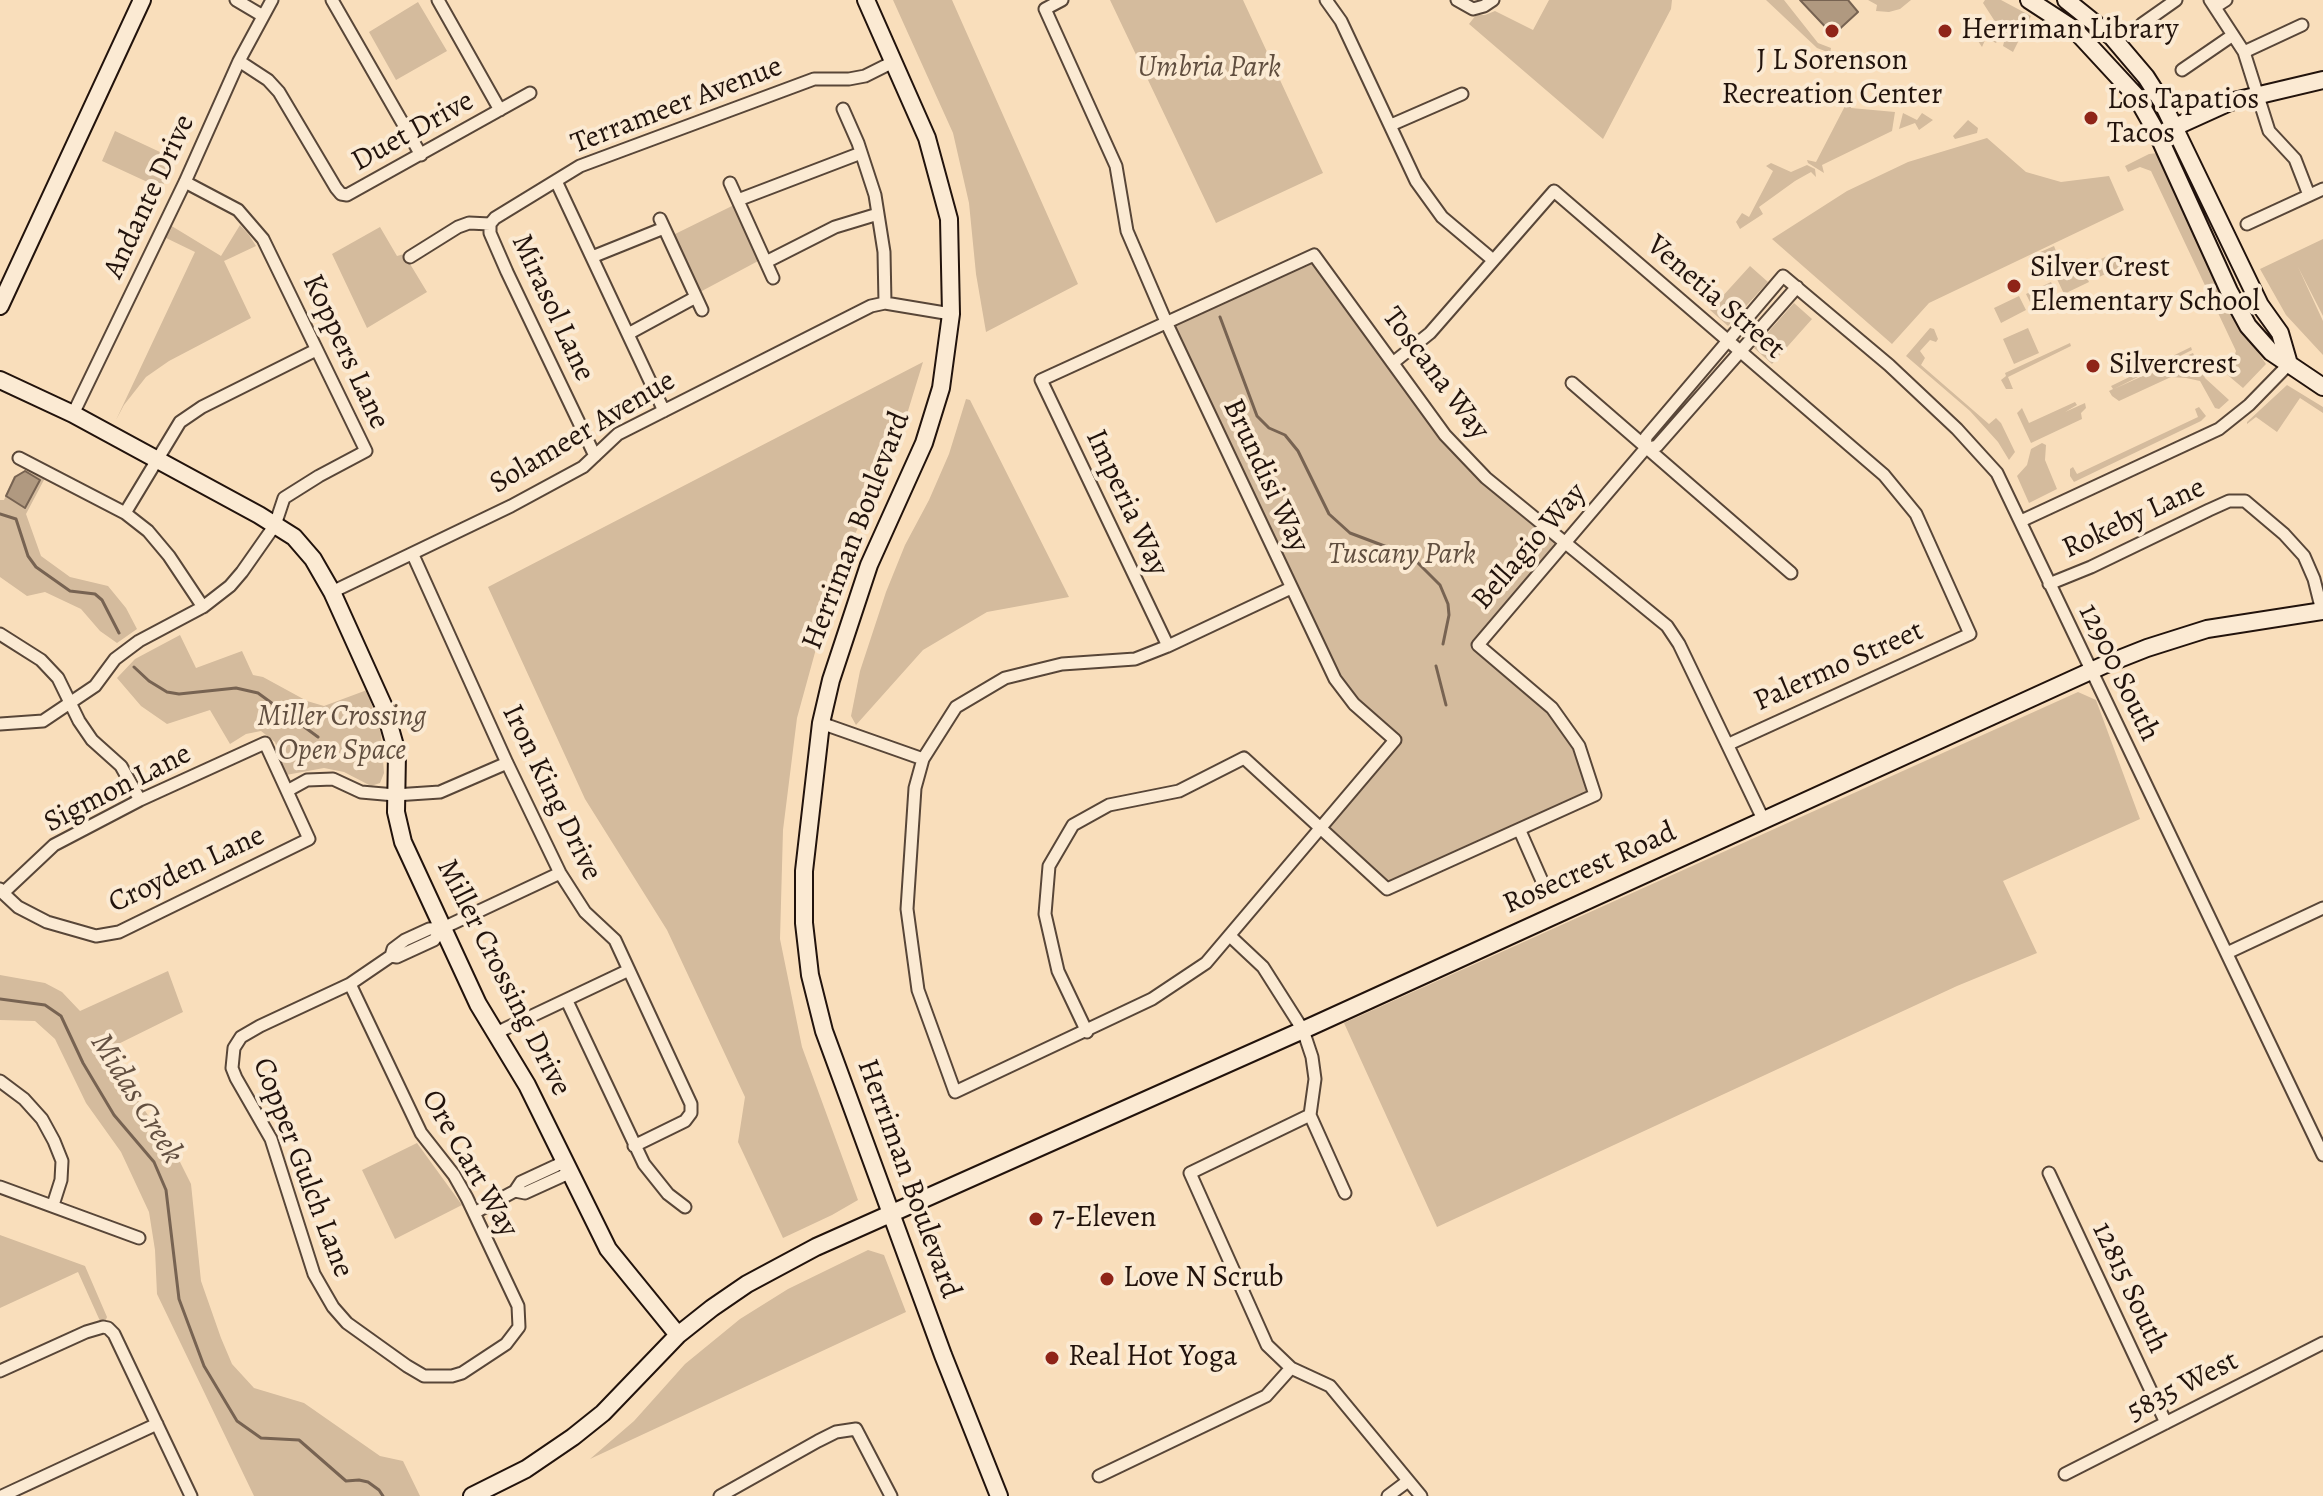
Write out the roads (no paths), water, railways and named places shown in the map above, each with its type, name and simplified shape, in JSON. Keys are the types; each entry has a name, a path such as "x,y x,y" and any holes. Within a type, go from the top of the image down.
{"main road":[{"path":"0,306 142,0"},
{"name":"Herriman Boulevard","path":"866,0 927,138 949,219 951,314 941,388 924,443 869,565 831,680 821,723 804,871 804,923 810,975 824,1031 999,1496"},
{"path":"2029,0 2075,30 2136,96 2158,135 2248,326 2271,352 2323,387"},
{"path":"2066,0 2112,37 2146,77 2175,126 2260,305 2280,333 2289,364"},
{"path":"2158,135 2230,102 2323,80"},
{"name":"Miller Crossing Drive","path":"0,380 73,414 275,525 294,537 313,559 332,592 384,707 397,753 396,812 403,842 478,1004 537,1103 608,1249 678,1335"},
{"name":"Rosecrest Road","path":"472,1496 526,1469 573,1437 603,1413 678,1335 747,1284 816,1247 1303,1030 2090,671 2207,629 2322,611"}],"street":[{"path":"236,0 263,16"},
{"name":"Andante Drive","path":"73,414 185,182 239,61 272,0"},
{"path":"332,0 421,155"},
{"path":"438,0 500,110"},
{"name":"Brundisi Way","path":"923,759 915,788 907,909 918,990 955,1092 1152,999 1206,963 1395,740 1354,704 1335,679 1167,324 1127,231 1116,166 1045,9 1062,0"},
{"path":"1326,0 1341,21 1416,181 1442,217 1493,260"},
{"path":"1457,0 1469,8 1477,8 1493,0"},
{"path":"2142,24 2176,0"},
{"path":"2226,0 2212,4 2244,52 2269,131 2295,159 2309,195"},
{"path":"2244,52 2302,25"},
{"path":"2182,70 2233,35"},
{"name":"Duet Drive","path":"239,61 268,80 279,92 341,194 354,192 530,93"},
{"name":"Terrameer Avenue","path":"490,224 580,166 814,79 865,76 893,62"},
{"path":"1391,125 1462,94"},
{"path":"843,109 861,153 878,214 884,252 885,303 951,314"},
{"path":"738,200 861,153"},
{"path":"556,181 664,411"},
{"name":"Koppers Lane","path":"0,724 43,721 95,686 115,659 139,641 203,607 230,586 275,525 284,498 366,451 263,239 252,224 223,200 185,182"},
{"path":"730,183 773,278"},
{"path":"2247,224 2323,189"},
{"name":"Venetia Street","path":"1394,362 1430,333 1554,191 1884,475 1916,514 1970,634"},
{"path":"766,262 835,227 878,214"},
{"path":"410,257 458,227 469,223 490,224"},
{"path":"592,257 662,223 702,310"},
{"name":"Mirasol Lane","path":"490,224 490,233 507,272 595,456"},
{"name":"Toscana Way","path":"1041,380 1314,255 1445,435 1486,478 1667,626 1729,744 1764,821"},
{"name":"Bellagio Way","path":"1645,449 1646,437 1783,276"},
{"name":"12900 South","path":"1783,276 1889,365 1957,429 1997,473 2323,1155"},
{"name":"Bellagio Way","path":"1322,829 1387,889 1595,795 1579,746 1552,708 1478,645 1645,449 1657,446 1797,287"},
{"path":"628,334 696,297"},
{"name":"Solameer Avenue","path":"332,592 413,555 583,467 618,434 840,321 885,303"},
{"path":"125,513 180,422 316,350"},
{"path":"2021,521 2219,429 2249,405 2289,364"},
{"name":"Imperia Way","path":"1041,380 1168,646"},
{"path":"1572,383 1791,573"},
{"path":"19,458 125,513 148,531 203,607"},
{"name":"Rokeby Lane","path":"2049,584 2229,501 2245,501 2284,534 2304,556 2322,611"},
{"name":"Iron King Drive","path":"413,555 560,873 585,912 615,940 691,1104 691,1113 685,1121 634,1146"},
{"path":"821,723 923,759 956,707 1005,678 1062,664 1135,659 1291,588"},
{"path":"0,634 41,660 58,678 92,740 121,766 140,800"},
{"name":"Palermo Street","path":"1729,744 1970,634"},
{"name":"Sigmon Lane","path":"2,891 54,845 140,800 265,743 287,791"},
{"path":"1087,1032 1058,971 1045,914 1049,866 1073,825 1109,805 1179,791 1244,758 1322,829"},
{"path":"287,791 307,780 333,779 361,792 395,795 440,792 507,763"},
{"name":"Croyden Lane","path":"2,891 18,907 47,922 96,936 119,932 309,839 287,791"},
{"path":"1520,831 1546,890"},
{"name":"Copper Gulch Lane","path":"441,1378 424,1376 407,1366 347,1323 333,1307 314,1274 271,1139 232,1068 234,1048 241,1037 260,1026 350,984 391,956 397,957 434,940 443,928 560,873"},
{"path":"2227,953 2323,908"},
{"path":"1230,936 1263,967 1303,1030 1315,1079 1310,1115 1345,1193"},
{"path":"496,1033 629,970"},
{"name":"Ore Cart Way","path":"350,984 421,1133 454,1175 518,1306 520,1323 514,1335 500,1349 462,1373 441,1378"},
{"path":"567,1001 644,1164 685,1207"},
{"path":"0,1081 24,1099 42,1119 54,1141 62,1161 61,1180 53,1205"},
{"path":"1310,1115 1190,1173 1267,1345 1291,1368 1330,1386 1421,1496"},
{"path":"474,1213 515,1191 525,1193 566,1168"},
{"name":"12815 South","path":"2049,1173 2166,1423"},
{"path":"0,1187 139,1238"},
{"path":"0,1371 86,1332 108,1328 114,1334 191,1496"},
{"name":"5835 West","path":"2065,1474 2323,1343"},
{"path":"1099,1476 1266,1396 1291,1368"},
{"path":"2,1496 157,1424"},
{"path":"720,1496 827,1436 856,1429 891,1496"},
{"path":"1388,1496 1408,1481"}],"waterway":[{"path":"1220,317 1257,416 1269,428 1285,435 1298,451 1329,514 1350,533 1411,556 1440,585 1449,615 1443,644"},
{"path":"0,514 16,519 28,556 36,567 70,591 95,594 102,600 119,633"},
{"path":"1436,666 1446,705"},
{"path":"134,667 167,692 179,694 236,688 258,693 318,737"},
{"name":"Midas Creek","path":"0,999 45,1005 61,1016 83,1063 114,1115 154,1162 166,1190 179,1299 204,1366 237,1421 261,1438 299,1440 346,1481 368,1482 383,1496"}],"place":[{"name":"J L Sorenson Recreation Center","path":"1832,31"},
{"name":"Herriman Library","path":"1945,31"},
{"name":"Los Tapatios Tacos","path":"2091,118"},
{"name":"Silver Crest Elementary School","path":"2014,286"},
{"name":"Silvercrest","path":"2093,366"},
{"name":"7-Eleven","path":"1036,1219"},
{"name":"Love N Scrub","path":"1107,1279"},
{"name":"Real Hot Yoga","path":"1052,1358"}],"park label":[{"name":"Umbria Park","path":"1209,69"},
{"name":"Tuscany Park","path":"1402,556"},
{"name":"Miller Crossing Open Space","path":"342,735"}]}
